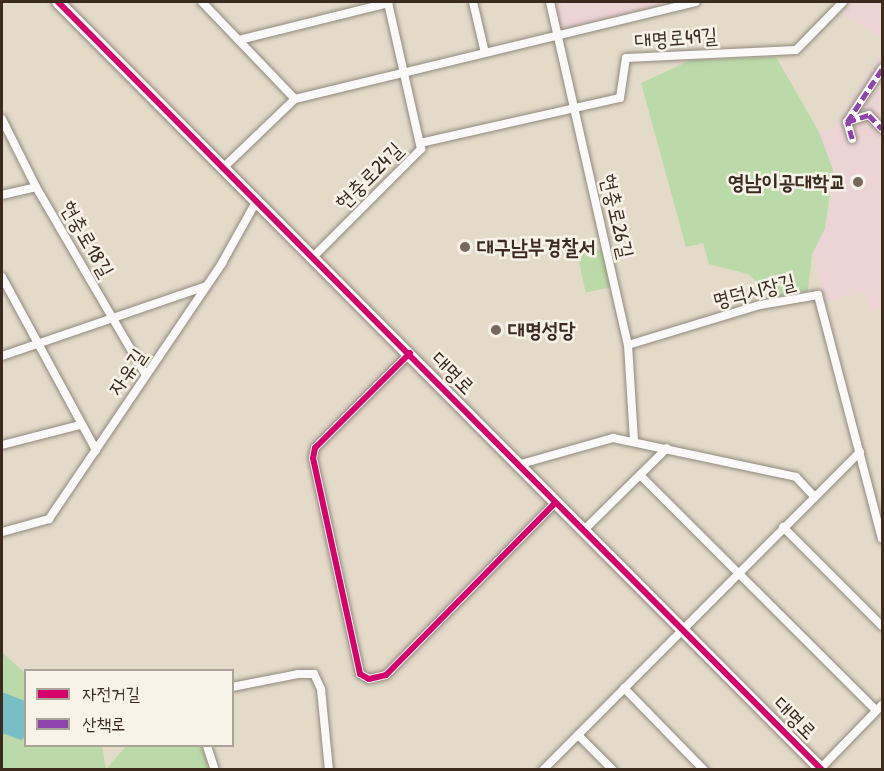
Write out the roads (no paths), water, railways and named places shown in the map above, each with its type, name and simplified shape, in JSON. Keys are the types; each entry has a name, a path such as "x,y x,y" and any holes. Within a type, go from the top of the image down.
{"main road":[{"name":"대명로","path":"58,2 521,464 555,503 585,529 821,769"}],"street":[{"path":"201,2 295,99"},
{"name":"현충로24길","path":"239,40 388,2 421,149 313,257"},
{"path":"473,2 485,53"},
{"name":"현충로26길","path":"549,2 628,345 634,441"},
{"path":"224,166 295,99 695,2"},
{"name":"대명로49길","path":"420,143 620,98 626,58 796,50 843,2"},
{"path":"852,139 847,122 882,69"},
{"path":"847,122 869,115 882,129"},
{"name":"현충로18길","path":"2,119 36,187 146,375"},
{"path":"2,195 36,187"},
{"name":"자유길","path":"2,532 49,519 207,286 257,201"},
{"path":"2,278 80,425 96,450"},
{"path":"2,356 112,316 207,286"},
{"name":"명덕시장길","path":"628,345 760,305 819,295 882,539"},
{"path":"410,353 315,448 313,458 360,674 369,679 386,675 555,503"},
{"path":"2,445 80,425"},
{"path":"521,464 613,438 796,477 814,496"},
{"path":"585,529 667,448"},
{"path":"543,770 860,452"},
{"path":"640,475 879,707 821,769"},
{"path":"783,527 882,626"},
{"path":"234,687 298,674 314,674 321,689 329,770"},
{"path":"624,688 704,770"},
{"path":"578,735 613,770"},
{"path":"207,747 215,770"}],"water":[{"path":"2,692 24,701 24,738 21,740 2,733"}],"place":[{"name":"영남이공대학교","path":"858,182"},
{"name":"대구남부경찰서","path":"465,247"},
{"name":"대명성당","path":"496,330"}]}
